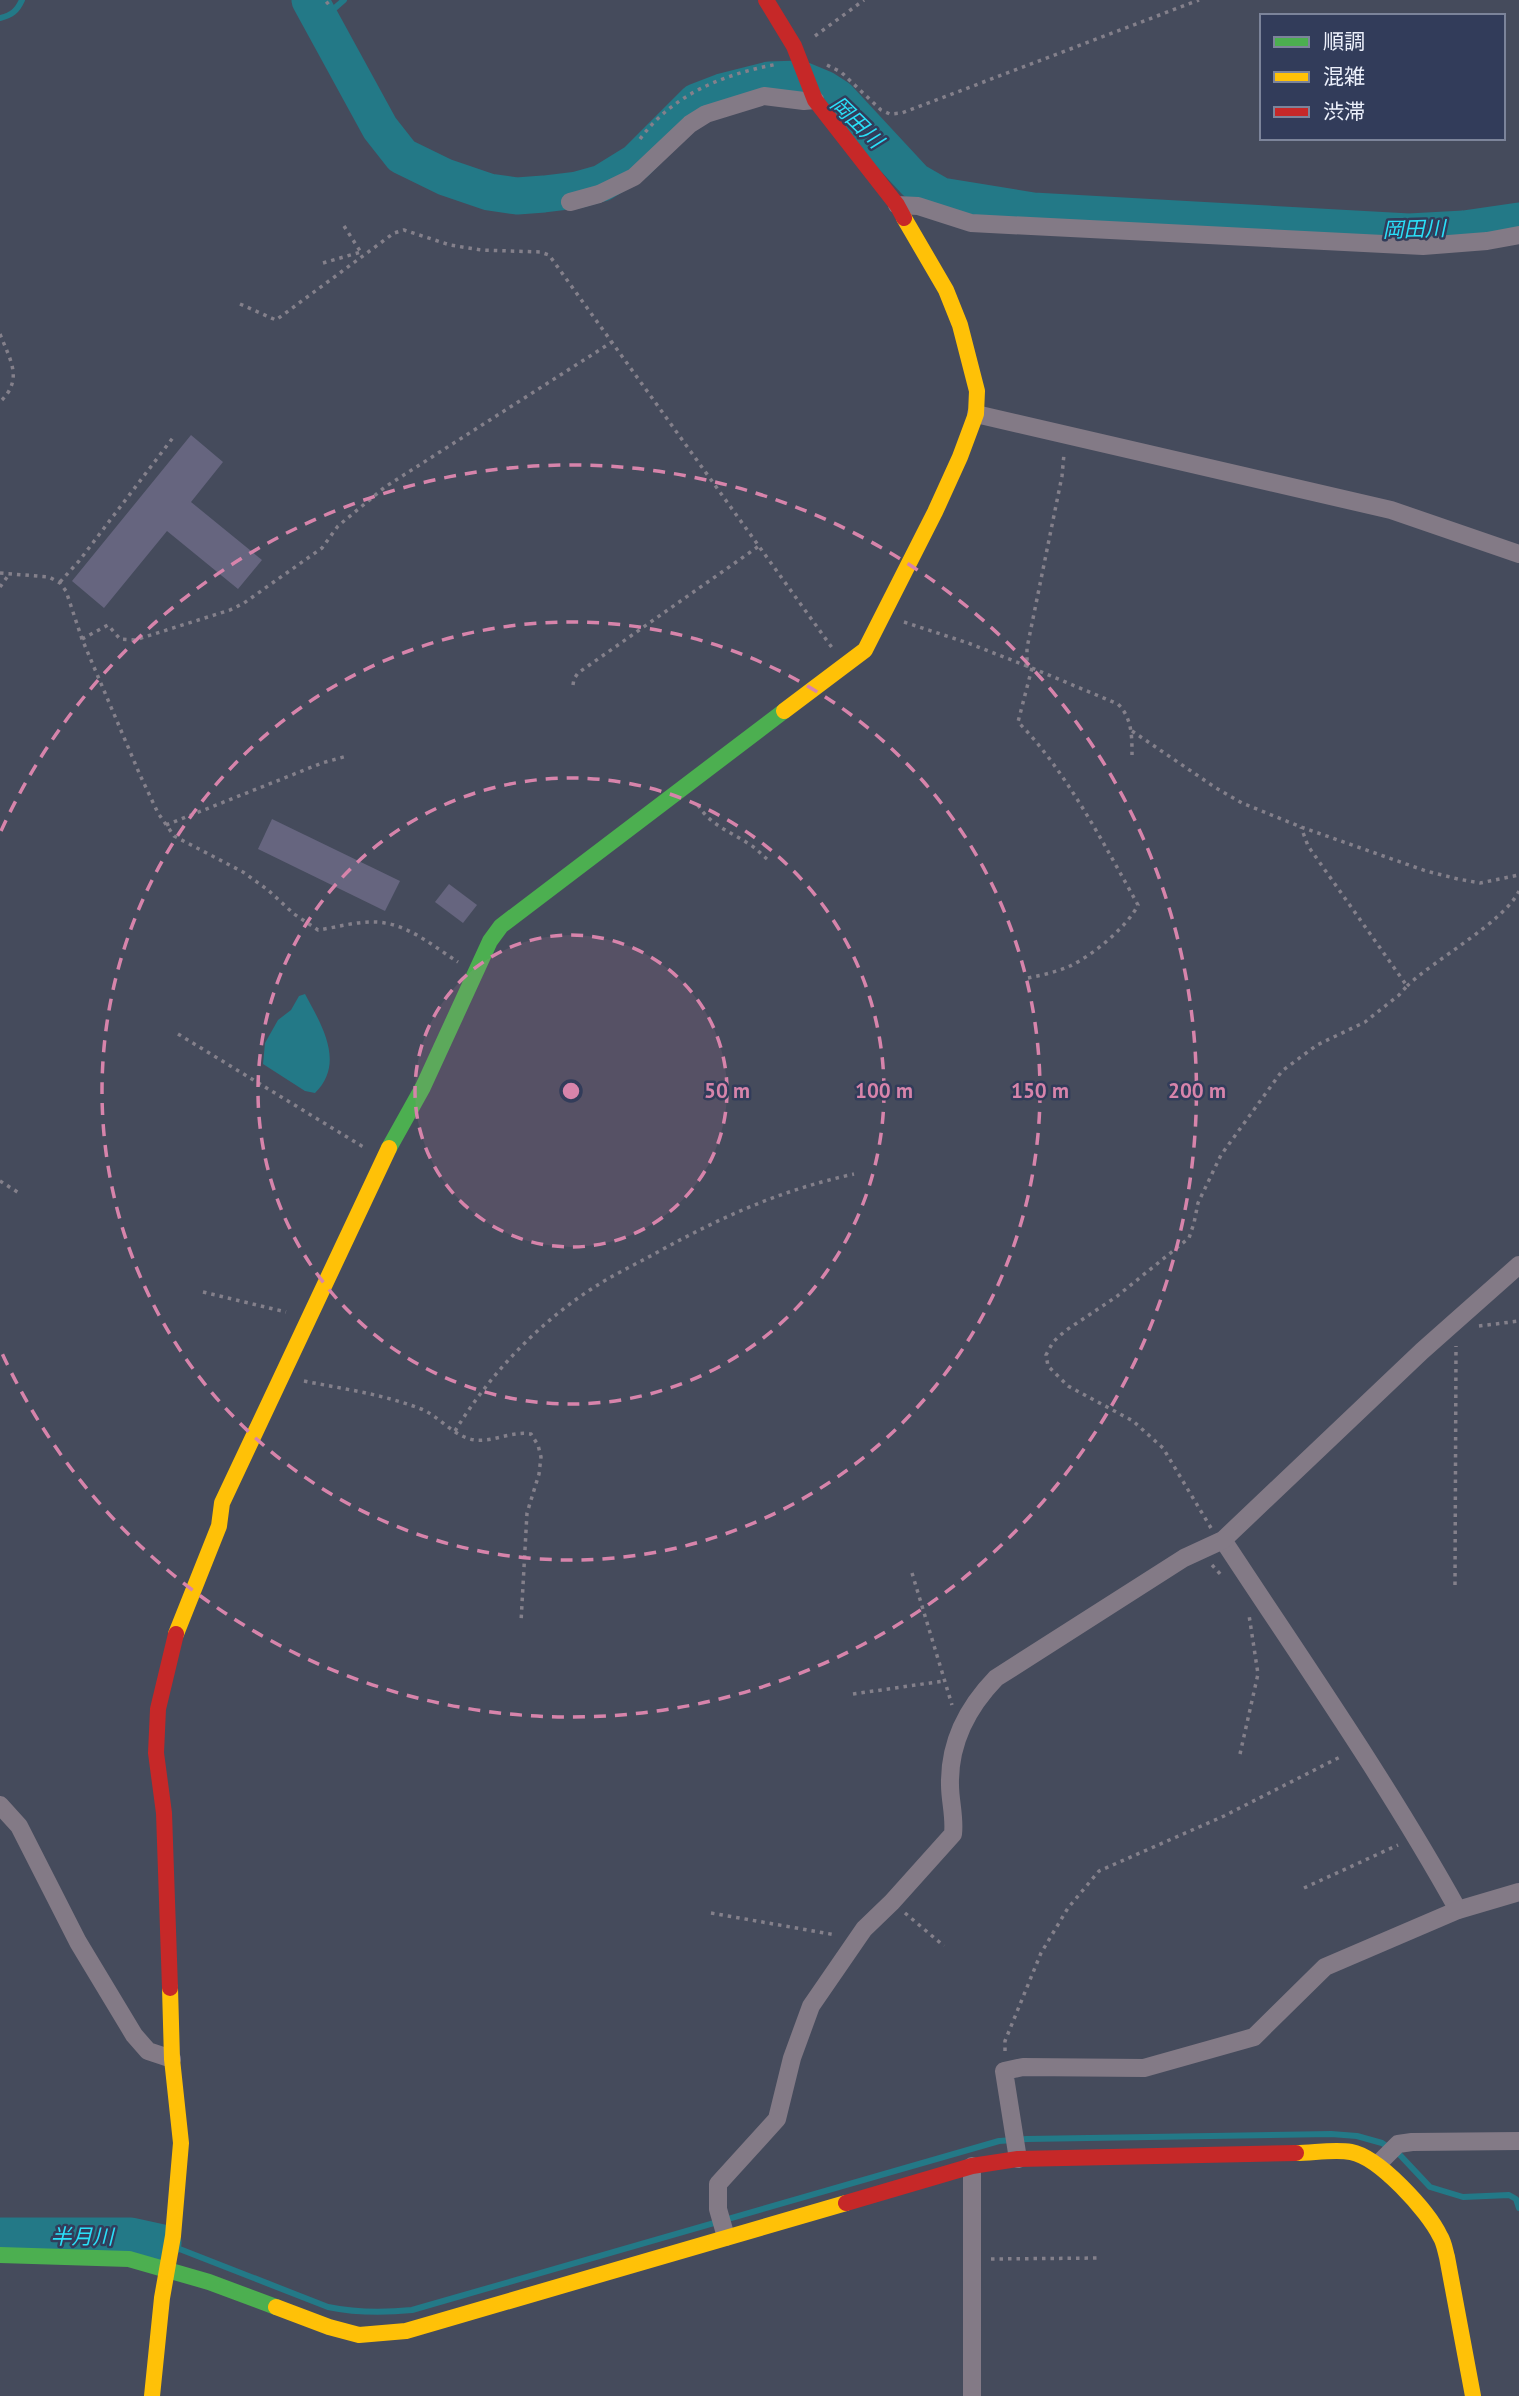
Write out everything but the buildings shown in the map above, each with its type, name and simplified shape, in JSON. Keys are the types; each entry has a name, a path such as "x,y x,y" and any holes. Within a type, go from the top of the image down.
{"street":[{"path":"152,2396 162,2298 173,2236 181,2143 172,2059 164,1813 156,1753 158,1709 174,1639 219,1526 222,1503 383,1159 423,1087 490,941 501,926 865,650 960,457 976,414 976,391 960,325 946,290 897,205 814,97 799,60 766,0"},
{"path":"570,202 598,194 634,177 690,124 715,110 764,96 804,101 814,97"},
{"path":"897,205 918,206 971,223 1396,245 1423,246 1487,241 1519,235"},
{"path":"976,414 1391,510 1519,554"},
{"path":"725,2234 718,2209 718,2184 777,2119 805,2018 864,1929 953,1834 950,1783 953,1747 965,1717 983,1691 996,1678 1121,1597 1184,1558 1214,1544 1314,1451 1454,1329 1519,1265"},
{"path":"1214,1544 1359,1747 1415,1835 1458,1910"},
{"path":"0,1805 19,1826 78,1942 134,2035 148,2051 172,2059"},
{"path":"1017,2154 1004,2071 1023,2067 1143,2067 1254,2037 1325,1967 1458,1910 1519,1892"},
{"path":"1381,2160 1398,2144 1519,2141"},
{"path":"0,2255 129,2259 168,2265 329,2328 359,2335 406,2331 725,2234 1017,2154 1350,2152 1381,2160 1425,2213 1441,2237 1474,2396"},
{"path":"972,2166 972,2396"}],"path":[{"path":"326,4 331,0"},
{"path":"799,60 813,37 864,0"},
{"path":"640,139 659,116 687,95 728,75 799,60 822,62 841,72 881,110 890,114 902,113 1199,0"},
{"path":"344,226 362,254"},
{"path":"240,304 276,320 362,254 394,233 404,230 450,245 549,255 845,666"},
{"path":"323,263 362,254"},
{"path":"0,334 14,373 10,392 0,402"},
{"path":"82,639 108,625 120,639 135,640 230,610 244,603 322,548 338,526 385,487 612,342"},
{"path":"60,583 79,562 175,435"},
{"path":"1028,978 1053,973 1088,955 1133,915 1138,905 1063,779 1018,722 1030,667 1030,635 1062,476 1066,435"},
{"path":"573,685 578,673 759,546"},
{"path":"0,573 49,577 60,583 66,591 82,639 140,775 173,836 243,872 318,930 385,923 411,933 474,972"},
{"path":"0,587 10,573"},
{"path":"884,616 968,643 1118,704 1124,710 1132,731 1132,755"},
{"path":"1132,731 1233,798 1301,827 1458,879 1480,883 1519,875"},
{"path":"166,825 346,756"},
{"path":"687,786 704,814 767,859"},
{"path":"1301,827 1308,846 1407,986"},
{"path":"1228,1583 1209,1522 1163,1448 1133,1421 1068,1386 1048,1366 1046,1355 1053,1342 1065,1331 1116,1297 1189,1238 1198,1203 1221,1154 1282,1071 1317,1045 1365,1022 1497,916 1519,891"},
{"path":"178,1034 383,1159"},
{"path":"456,1431 471,1405 501,1368 552,1318 596,1286 734,1212 826,1180 854,1174"},
{"path":"0,1181 19,1193"},
{"path":"203,1292 296,1314 307,1320"},
{"path":"1455,1585 1454,1329 1519,1321"},
{"path":"283,1371 303,1381 381,1396 423,1409 467,1438 502,1437 519,1432 531,1434 541,1457 539,1474 527,1513 521,1622"},
{"path":"912,1573 961,1727"},
{"path":"1240,1754 1258,1674 1247,1612"},
{"path":"853,1694 945,1681"},
{"path":"1004,2071 1005,2041 1041,1953 1068,1908 1099,1871 1224,1816 1359,1747"},
{"path":"1304,1888 1415,1835"},
{"path":"892,1902 944,1946"},
{"path":"711,1913 836,1934 852,1945"},
{"path":"972,2259 1101,2258"}],"water":[{"path":"305,994 318,1018 330,1056 329,1069 315,1093 305,1091 263,1064 265,1043 278,1020 291,1010 299,996"}],"waterway":[{"path":"0,18 14,12 22,0"},
{"name":"岡田川","path":"310,0 380,128 402,156 445,177 489,192 517,196 544,194 577,190 602,183 636,162 696,102 769,80 800,79 838,98 915,181 941,196 1033,211 1409,232 1464,229 1519,221"},
{"path":"321,20 344,0"},
{"path":"177,2248 328,2307 370,2312 412,2310 999,2141 1027,2139 1331,2134 1357,2136 1382,2143 1399,2154 1430,2187 1463,2197 1509,2195 1516,2199 1519,2208"},
{"name":"半月川","path":"0,2236 131,2236 163,2243"}],"traffic: fast":[{"path":"389,1148 423,1087 490,941 501,926 784,711"},
{"path":"0,2255 129,2259 209,2282 276,2307"}],"traffic: slow":[{"path":"784,711 865,650 935,512 976,414 977,391 960,325 946,290 904,218"},
{"path":"176,1634 219,1526 222,1503 389,1148"},
{"path":"152,2396 162,2298 173,2236 181,2143 172,2059 170,1988"},
{"path":"1296,2153 1344,2151 1362,2156 1402,2186 1434,2225 1447,2257 1473,2396"},
{"path":"276,2307 359,2335 406,2331 846,2203"}],"traffic: jam":[{"path":"766,0 794,46 815,100 897,205 904,218"},
{"path":"170,1988 164,1813 156,1753 158,1709 176,1634"},
{"path":"846,2203 972,2166 1018,2159 1296,2153"}]}
